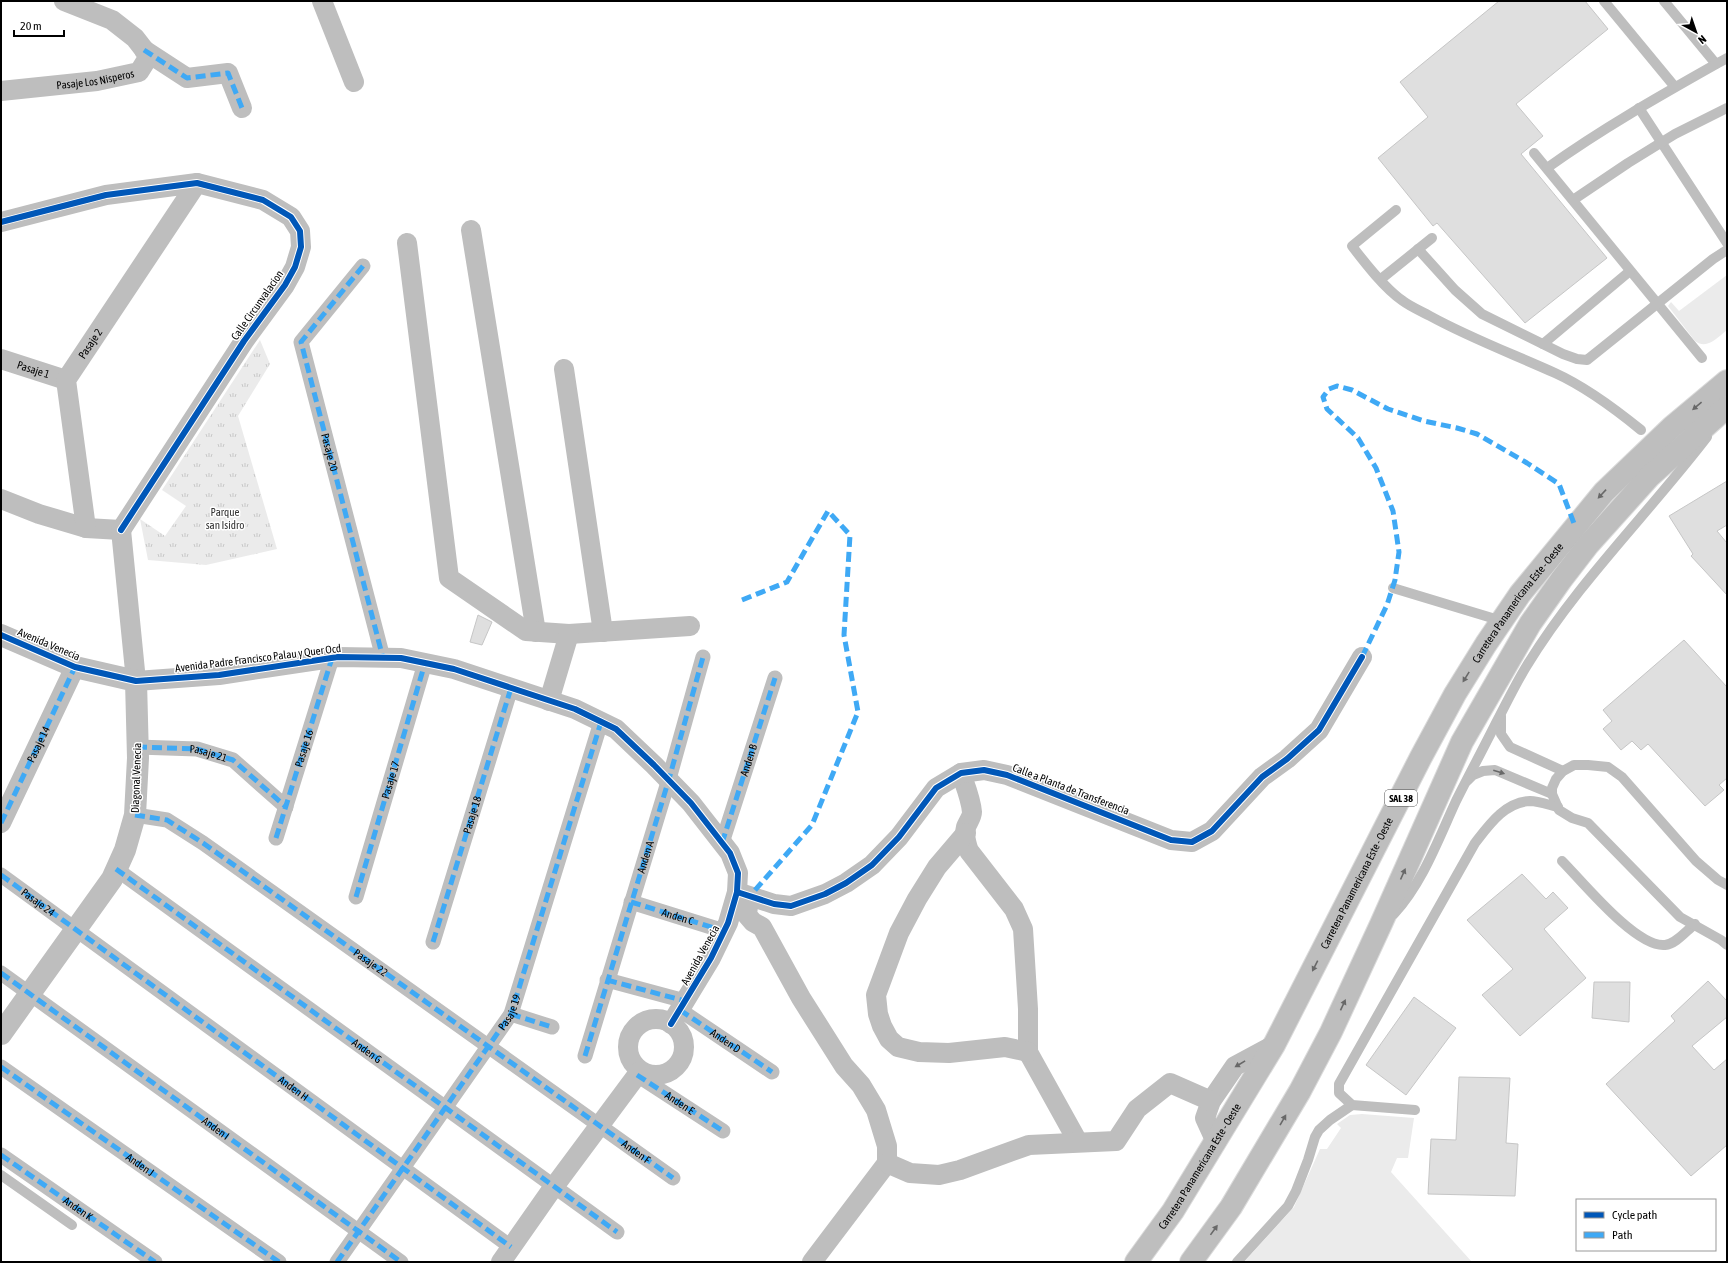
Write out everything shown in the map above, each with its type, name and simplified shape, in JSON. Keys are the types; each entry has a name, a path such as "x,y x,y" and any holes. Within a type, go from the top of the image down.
{"main road":[{"name":"Carretera Panamericana Este - Oeste","path":"1136,1262 1173,1211 1274,1045 1455,694 1520,594 1585,513 1604,492 1672,427 1727,381"},
{"name":"Carretera Panamericana Este - Oeste","path":"1191,1262 1231,1207 1300,1091 1331,1032 1462,742 1530,624 1588,545 1650,476 1727,408"},
{"name":"Avenida Venecia","path":"1,635 75,667 136,681"},
{"name":"Diagonal Venecia","path":"1,1034 112,879 125,850 135,816 137,748 136,681"}],"street":[{"path":"64,1 112,20 135,38 144,50 188,78 228,73 242,108"},
{"path":"322,1 354,82"},
{"name":"Pasaje Los Nisperos","path":"1,90 97,81 139,72 149,56 144,50"},
{"name":"Calle Circunvalacion","path":"1,222 106,195 197,183 264,200 291,218 300,231 301,247 295,267 285,286 244,341 121,530"},
{"name":"Pasaje 2","path":"66,380 197,183"},
{"path":"471,230 536,632"},
{"path":"407,243 449,578 526,631 569,634 690,626"},
{"name":"Pasaje 20","path":"363,266 301,342 383,658"},
{"name":"Pasaje 1","path":"1,359 66,380"},
{"path":"564,369 603,632"},
{"path":"66,380 86,528"},
{"path":"1,499 39,514 86,528 121,530"},
{"name":"Diagonal Venecia","path":"121,530 136,681"},
{"path":"549,701 569,634"},
{"name":"Anden A","path":"585,1056 703,657"},
{"name":"Calle a Planta de Transferencia","path":"743,894 774,904 791,906 825,894 846,883 877,859 899,836 936,788 961,773 984,770 1007,774 1172,840 1192,842 1212,831 1262,777 1287,758 1319,730 1362,657"},
{"name":"Avenida Padre Francisco Palau y Quer Ocd","path":"136,681 219,675 332,658 401,658 454,669 575,710 616,729 691,803 730,853 738,873 743,894"},
{"name":"Pasaje 16","path":"276,838 332,658"},
{"name":"Pasaje 17","path":"356,897 425,663"},
{"name":"Pasaje 14","path":"1,823 75,667"},
{"name":"Anden B","path":"722,843 775,678"},
{"name":"Pasaje 18","path":"433,942 511,688"},
{"name":"Pasaje 19","path":"337,1262 511,1014 601,722"},
{"name":"Pasaje 21","path":"137,748 197,749 233,760 286,807"},
{"path":"961,773 968,792 972,813 966,826 965,840 969,851 1014,909 1023,929 1028,1009 1028,1052 1078,1142"},
{"name":"Pasaje 22","path":"135,816 167,820 203,843 599,1125"},
{"path":"966,833 937,867 917,899 899,933 876,995 878,1014 889,1039 898,1047 919,1052 949,1053 1005,1047 1028,1052"},
{"name":"Anden G","path":"116,870 617,1232"},
{"name":"Pasaje 24","path":"1,874 77,929"},
{"path":"743,894 747,915 752,922 762,927 801,998 844,1066 861,1085 876,1110 887,1146 887,1163 812,1262"},
{"name":"Avenida Venecia","path":"679,1011 711,958 743,894"},
{"name":"Anden C","path":"631,902 724,931"},
{"name":"Anden H","path":"77,929 403,1168 506,1254"},
{"name":"Anden I","path":"1,973 402,1262"},
{"name":"Anden D","path":"608,980 679,1011 772,1072"},
{"path":"679,1011 677,1028 683,1040 683,1053 681,1060 672,1070 659,1075 638,1072 628,1054 627,1048 630,1034 639,1024 645,1021 659,1019 679,1011"},
{"path":"511,1014 552,1027"},
{"path":"1216,1142 1205,1118 1210,1101 1235,1066 1274,1045"},
{"name":"Anden J","path":"1,1067 279,1262"},
{"path":"506,1254 553,1187 638,1072"},
{"name":"Anden E","path":"638,1072 723,1131"},
{"path":"887,1163 910,1173 939,1175 960,1170 1029,1145 1116,1141 1136,1109 1170,1083 1210,1101"},
{"name":"Anden F","path":"599,1125 673,1178"},
{"name":"Anden K","path":"1,1155 155,1262"}],"lane":[{"path":"1604,1 1675,87"},
{"path":"1664,1 1716,64"},
{"path":"1547,168 1578,146 1639,108 1727,58"},
{"path":"1639,108 1727,243"},
{"path":"1573,200 1661,143 1727,108"},
{"path":"1534,153 1702,358"},
{"path":"1396,210 1352,246 1370,270 1403,301 1447,326 1505,353 1556,373 1582,387 1612,407 1640,430"},
{"path":"1381,279 1432,238"},
{"path":"1418,249 1455,290 1482,314 1577,360 1587,360 1657,303 1713,259 1727,250"},
{"path":"1543,344 1630,271"},
{"path":"1381,924 1394,913 1410,895 1422,876 1465,783 1526,666 1558,620 1614,547 1688,461 1727,408"},
{"path":"1393,588 1502,621"},
{"path":"1501,713 1501,734 1510,747 1563,771"},
{"path":"1727,885 1718,880 1696,861 1622,777 1608,767 1588,764 1574,765 1563,771 1556,779 1552,788 1552,794 1559,810 1572,818 1588,823 1680,916 1727,945"},
{"path":"1465,783 1478,773 1495,770 1552,794"},
{"path":"1415,1110 1352,1105 1339,1093 1339,1084 1475,843 1495,818 1514,806 1530,801 1558,807"},
{"path":"1562,861 1627,928 1646,941 1665,945 1677,939 1695,924"},
{"path":"1237,1262 1288,1206 1296,1191 1315,1137 1319,1130 1330,1120 1352,1105"},
{"path":"1,1175 72,1225"}],"green space":[{"path":"1727,275 1727,330 1708,344 1699,343 1695,341 1668,306 1671,302 1679,311"},
{"name":"Parque san Isidro","path":"260,340 270,364 238,416 277,549 206,565 148,560 140,519 165,536 186,506 162,490"},
{"path":"1362,1114 1414,1118 1408,1158 1397,1158 1391,1172 1472,1262 1244,1262 1294,1207 1320,1149 1327,1149 1341,1128 1337,1124 1350,1115"}],"building":[{"path":"1499,1 1585,1 1608,29 1516,104 1543,136 1521,154 1607,258 1525,323 1437,223 1433,226 1378,158 1428,117 1400,82"},
{"path":"1727,481 1727,525 1717,531 1727,543 1727,595 1691,556 1693,554 1669,516"},
{"path":"478,615 492,622 482,645 470,642"},
{"path":"1684,640 1727,687 1727,778 1719,785 1724,790 1705,806 1648,744 1641,750 1632,741 1621,750 1603,729 1612,721 1603,710"},
{"path":"1522,874 1546,899 1553,892 1568,908 1544,929 1586,978 1520,1036 1482,995 1513,969 1467,920"},
{"path":"1708,981 1727,1001 1727,1017 1692,1046 1714,1070 1727,1059 1727,1145 1691,1176 1606,1084 1675,1021 1671,1016"},
{"path":"1594,982 1630,982 1629,1022 1592,1018"},
{"path":"1414,997 1456,1028 1406,1095 1366,1065"},
{"path":"1459,1077 1510,1078 1506,1143 1518,1144 1515,1196 1428,1194 1431,1139 1456,1140"}],"marked path":[{"path":"144,50 187,78 228,73 242,108"},
{"path":"363,266 301,342 383,658"},
{"path":"1362,657 1387,605 1395,580 1399,552 1393,511 1376,468 1358,438 1327,409 1323,397 1329,389 1337,386 1352,390 1388,409 1424,421 1477,434 1527,463 1559,484 1575,526"},
{"path":"742,600 787,582 828,511 850,535 844,635 858,712 812,825 749,897"},
{"path":"585,1056 669,779 703,657"},
{"path":"276,838 332,658"},
{"path":"356,897 425,663"},
{"path":"1,823 75,667"},
{"path":"722,843 775,678"},
{"path":"433,942 511,688"},
{"path":"337,1262 511,1014 601,722"},
{"path":"137,747 197,749 233,760 286,807"},
{"path":"135,815 167,820 203,843 673,1178"},
{"path":"116,869 617,1232"},
{"path":"1,875 511,1247"},
{"path":"631,902 724,931"},
{"path":"1,973 401,1262"},
{"path":"607,980 685,1001"},
{"path":"680,1010 772,1072"},
{"path":"511,1014 552,1027"},
{"path":"1,1067 279,1262"},
{"path":"637,1075 723,1131"},
{"path":"1,1155 155,1262"}],"cycle path":[{"path":"1,222 106,195 197,183 263,200 291,217 300,231 301,247 295,267 285,285 244,341 121,530"},
{"path":"1,635 75,667 136,681 219,675 338,657 401,658 454,669 575,709 616,729 691,803 730,853 738,873 737,892 728,923 711,958 671,1024"},
{"path":"737,892 774,904 791,906 825,894 846,883 872,865 899,837 936,788 961,773 984,770 1007,775 1171,840 1192,842 1212,831 1262,777 1287,759 1319,730 1362,657"}]}
